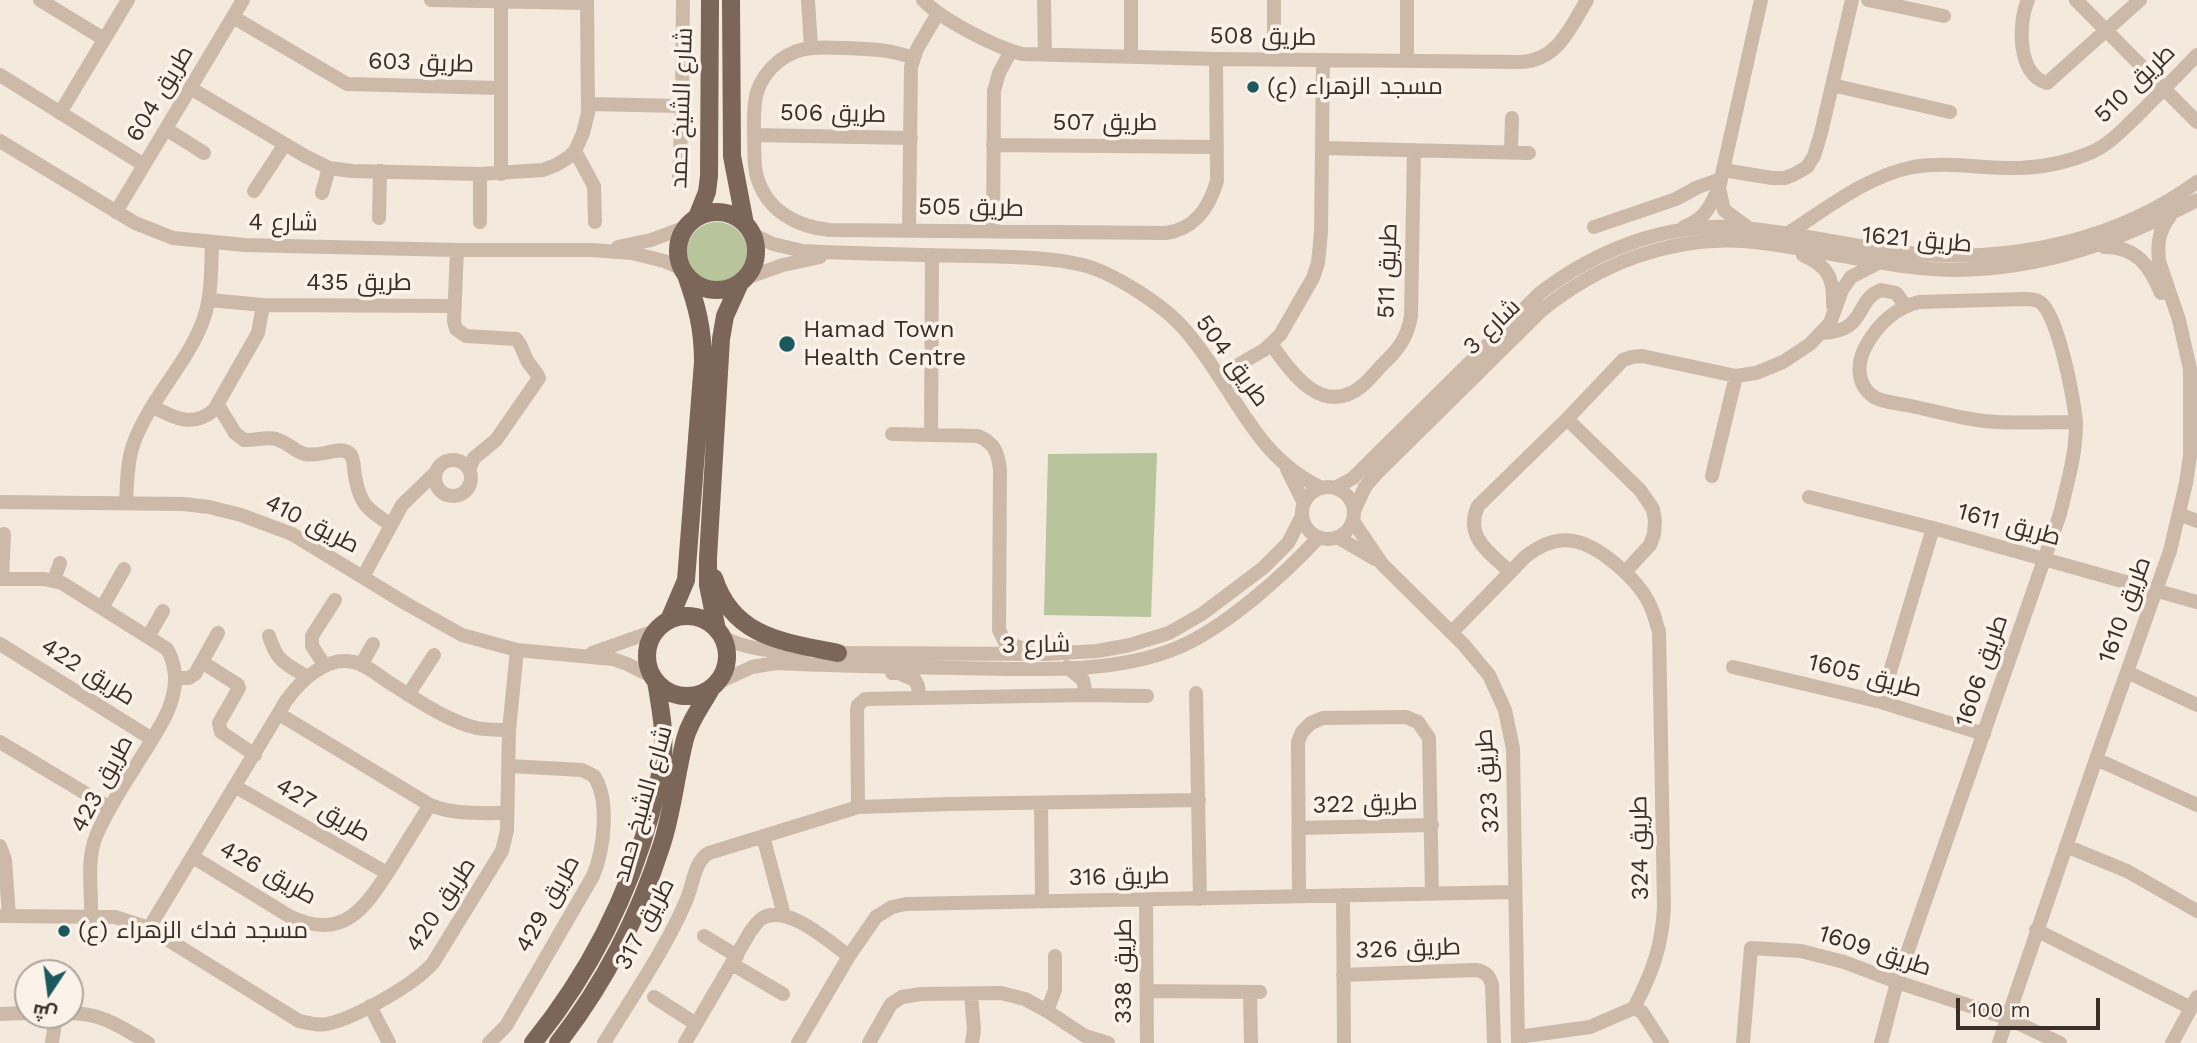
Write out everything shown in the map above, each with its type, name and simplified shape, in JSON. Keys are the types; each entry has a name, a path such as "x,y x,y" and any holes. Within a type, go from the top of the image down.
{"main road":[{"name":"شارع الشيخ حمد","path":"691,222 707,192 709,176 710,0"},
{"name":"شارع الشيخ حمد","path":"731,0 732,156 749,229"},
{"path":"719,212 734,216 749,229 756,246 756,259 725,316 721,339 708,558 708,585 727,656 723,675 715,685 704,693 683,696 664,688 654,679 649,667 648,648 686,580 703,362 703,335 678,247 691,222 719,212"},
{"path":"684,272 697,285 711,290 726,290 743,281"},
{"path":"708,558 718,592 737,617 751,629 833,659"},
{"path":"663,625 689,616 709,623 720,633"},
{"name":"شارع الشيخ حمد","path":"533,1043 579,980 611,922 645,835 659,784 663,756 662,721 654,679"},
{"name":"شارع الشيخ حمد","path":"558,1043 593,996 636,912 662,844 685,738 695,716 715,685"}],"street":[{"path":"40,0 104,39"},
{"path":"60,113 128,0"},
{"name":"طريق 604","path":"116,212 243,0"},
{"path":"190,88 329,167 352,171 501,174 543,170 556,165 575,151 588,113 586,1 431,0"},
{"path":"678,176 683,0"},
{"path":"808,0 811,47"},
{"name":"طريق 508","path":"923,0 938,13 1011,51 1045,55 1521,62 1539,59 1558,47 1587,0"},
{"path":"1044,0 1045,55"},
{"path":"1131,0 1131,57"},
{"path":"1274,0 1274,41"},
{"path":"1407,0 1407,61"},
{"name":"شارع 3","path":"1675,231 1705,215 1721,179 1761,0"},
{"path":"1594,228 1676,199 1721,179 1785,178 1807,167 1814,156 1852,0"},
{"path":"1868,0 1944,16"},
{"path":"2028,0 2021,25 2022,43 2032,72 2042,82 2047,83 2140,0"},
{"path":"2076,0 2197,122"},
{"name":"طريق 603","path":"501,2 501,174"},
{"name":"طريق 506","path":"909,230 909,77 914,58 938,13"},
{"name":"طريق 603","path":"233,17 347,84 500,88"},
{"name":"طريق 505","path":"914,58 884,49 811,47 793,52 777,62 765,76 757,93 754,135 755,165 761,188 776,208 801,225 816,228 1178,231 1199,218 1214,192 1218,169 1216,59"},
{"path":"993,231 994,91 999,73 1011,51"},
{"name":"طريق 510","path":"1785,240 1872,180 1895,172 1914,167 1982,165 2019,168 2061,164 2092,152 2106,144 2197,55"},
{"path":"1219,376 1271,344 1300,303 1318,263 1321,232 1323,60"},
{"path":"0,75 144,165"},
{"path":"1832,85 1950,112"},
{"path":"588,104 682,106"},
{"path":"1511,152 1512,118"},
{"path":"166,129 204,153"},
{"name":"طريق 506","path":"754,135 911,138"},
{"name":"شارع 4","path":"0,141 116,212 155,233 173,238 212,243 457,250 592,250 642,255 684,272"},
{"path":"254,191 285,144"},
{"name":"طريق 507","path":"993,145 1217,147"},
{"path":"1322,148 1529,153"},
{"name":"طريق 511","path":"1271,344 1301,383 1321,394 1337,396 1362,386 1402,344 1410,326 1411,316 1414,150"},
{"path":"575,151 594,186 596,222"},
{"path":"322,193 329,167"},
{"path":"379,218 380,171"},
{"path":"480,174 480,222"},
{"path":"1721,179 1724,209 1750,229"},
{"name":"طريق 1621","path":"1705,242 1785,240 1922,254 1972,256 2004,253 2048,247 2094,235 2164,203 2197,182"},
{"name":"طريق 1621","path":"1713,227 1750,229 1880,262 1936,269 1971,269 2044,261 2092,248 2122,237 2197,200"},
{"name":"طريق 1610","path":"1999,1043 2036,930 2170,551 2193,456 2193,381 2183,370 2159,261 2159,235 2173,212"},
{"name":"شارع 4","path":"592,250 651,240 691,222"},
{"name":"شارع 3","path":"1329,488 1353,478 1532,300 1556,281 1626,243 1675,231 1713,227"},
{"name":"طريق 504","path":"749,229 790,249 1044,259 1085,265 1121,281 1158,306 1185,329 1219,376 1239,411 1284,464 1295,473 1329,488"},
{"path":"1785,240 1818,261 1826,271 1833,288 1825,328"},
{"name":"شارع 3","path":"1354,516 1364,487 1549,304 1573,286 1633,257 1705,242"},
{"path":"126,503 128,467 137,435 197,332 209,300 212,243"},
{"name":"طريق 1610","path":"2092,248 2116,247 2135,254 2151,269 2164,289"},
{"path":"457,250 455,325 458,332 466,337 516,339 539,376 537,383 469,470"},
{"name":"طريق 504","path":"743,281 783,265 839,253"},
{"path":"931,435 932,255"},
{"path":"1510,571 1478,539 1474,526 1478,506 1623,360 1642,356 1736,376 1756,373 1798,354 1825,328 1842,290 1851,277 1880,262"},
{"path":"1825,328 1833,333 1853,323 1869,298 1881,290 1896,293 1905,305 1874,331 1863,352 1859,370 1861,382 1874,397 1968,419 2076,422"},
{"name":"طريق 1606","path":"1881,1043 1897,982 2060,514 2073,464 2076,422 2056,327 2047,309 2039,301 2024,299 1919,302 1905,305"},
{"name":"طريق 435","path":"209,300 263,305 455,306"},
{"path":"153,407 179,419 191,421 203,417 218,405 258,332 263,305"},
{"path":"1712,476 1736,376"},
{"path":"218,405 235,433 244,440 274,438 306,455 341,450 347,452 353,459 362,502 391,525"},
{"path":"1567,419 1640,490 1653,509 1656,522 1650,545 1625,572"},
{"path":"892,434 978,436 995,446 1000,470 999,630 1005,642 1045,654"},
{"path":"363,577 405,500 435,473 442,463 465,452 489,447"},
{"path":"435,473 439,489 446,495 464,492 471,481 469,470 458,460 449,460"},
{"name":"طريق 504","path":"1284,464 1303,510"},
{"path":"1329,488 1346,494 1353,504 1354,516 1347,531 1337,537 1319,537 1308,529 1303,510 1308,496 1329,488"},
{"path":"418,489 439,489"},
{"name":"طريق 1611","path":"1809,497 1933,528 2197,602"},
{"name":"طريق 410","path":"0,502 183,504 241,514 292,534 463,635 517,650 584,655 627,664 654,679"},
{"name":"شارع 3","path":"715,685 760,665 776,663 968,654 1045,654 1097,651 1130,645 1169,633 1202,614 1263,568 1288,543 1303,510"},
{"path":"2179,514 2197,521"},
{"name":"طريق 323","path":"1354,516 1382,564"},
{"path":"1881,702 1933,528"},
{"path":"4,534 1,579 54,580 68,586 167,649 173,660 175,678 192,676 218,633"},
{"name":"شارع 3","path":"720,633 746,647 833,659 1000,669 1098,665 1142,659 1192,641 1249,602 1319,537"},
{"name":"طريق 323","path":"1337,537 1382,564 1452,632 1489,675 1502,699 1513,749 1518,1040"},
{"name":"طريق 324","path":"1452,632 1510,571 1536,548 1563,540 1591,546 1625,572 1643,593 1652,609 1659,631 1661,665 1663,934 1650,976 1634,1008"},
{"path":"54,580 60,563"},
{"path":"102,608 124,569"},
{"path":"325,667 312,646 312,636 335,600"},
{"path":"148,637 163,611"},
{"name":"طريق 410","path":"584,655 614,647 663,625"},
{"path":"968,654 990,644 999,630"},
{"path":"269,636 277,656 307,677"},
{"name":"طريق 422","path":"0,644 152,739"},
{"path":"373,644 361,665 408,695 463,724 485,729 509,730"},
{"name":"طريق 420","path":"4,916 115,917 149,928 299,1021 328,1024 370,1006 418,978 433,963 502,851 505,841 509,730 517,650"},
{"path":"408,695 434,655"},
{"path":"833,659 856,673 900,673 909,676 918,686 919,697"},
{"name":"طريق 427","path":"149,928 295,688 307,677 338,662 348,661 361,665"},
{"path":"202,662 238,685 239,688 219,723 219,728 255,755"},
{"path":"1086,695 1088,684 1098,665"},
{"path":"1067,667 1083,680 1086,695"},
{"name":"طريق 1605","path":"1733,667 1881,702 1984,734"},
{"path":"2127,672 2197,705"},
{"name":"طريق 423","path":"91,916 91,855 96,837 170,704 175,678"},
{"path":"1196,692 1200,899"},
{"path":"858,807 858,705 870,698 1147,695"},
{"path":"278,714 430,805 461,813 507,813"},
{"name":"طريق 322","path":"1299,896 1298,742 1302,732 1311,723 1323,718 1406,717 1423,726 1430,744 1432,894"},
{"path":"0,742 110,808"},
{"path":"2096,759 2197,805"},
{"name":"طريق 429","path":"489,1043 506,1026 593,876 600,855 603,829 601,788 594,776 582,770 509,765"},
{"name":"طريق 427","path":"236,787 387,873"},
{"name":"طريق 317","path":"604,1043 682,910 702,858 709,853 858,807 1199,800"},
{"path":"1041,803 1042,901"},
{"name":"طريق 426","path":"193,857 304,923 319,926 339,922 366,905 430,805"},
{"name":"طريق 322","path":"1299,828 1432,825"},
{"path":"763,836 784,915"},
{"path":"0,846 5,860 4,916"},
{"path":"2066,846 2127,871 2197,911"},
{"name":"طريق 316","path":"798,1043 849,956 876,917 892,906 1515,892"},
{"name":"طريق 326","path":"1343,895 1345,1043"},
{"name":"طريق 338","path":"1146,899 1147,1043"},
{"path":"691,1041 696,1024 750,932 761,919 775,914 792,917 849,956"},
{"path":"2036,930 2194,1003 2172,1043"},
{"path":"704,936 783,994"},
{"name":"طريق 1609","path":"1743,1043 1751,948 1801,951 1856,966 2007,1018 2060,1043"},
{"path":"1047,1011 1055,990 1055,956"},
{"name":"طريق 326","path":"1343,975 1483,971 1492,985 1494,1043"},
{"path":"1147,991 1255,992 1251,1043"},
{"path":"869,1043 896,1000 921,994 1001,993 1047,1011 1083,1040 1108,1043"},
{"path":"971,994 974,1030 972,1043"},
{"path":"654,997 696,1024"},
{"path":"370,1006 389,1043"},
{"path":"1518,1040 1590,1027 1634,1008 1642,1012 1662,1043"},
{"path":"84,1013 103,1017 148,1043"}],"green space":[{"path":"711,222 723,222 742,235 747,252 745,264 734,277 723,282 711,282 692,269 687,258 687,246 700,227"},
{"path":"1157,453 1151,617 1044,615 1048,454"}],"place":[{"name":"مسجد الزهراء (ع)","path":"1253,87"},
{"name":"Hamad Town Health Centre","path":"787,344"},
{"name":"مسجد فدك الزهراء (ع)","path":"64,931"}]}
